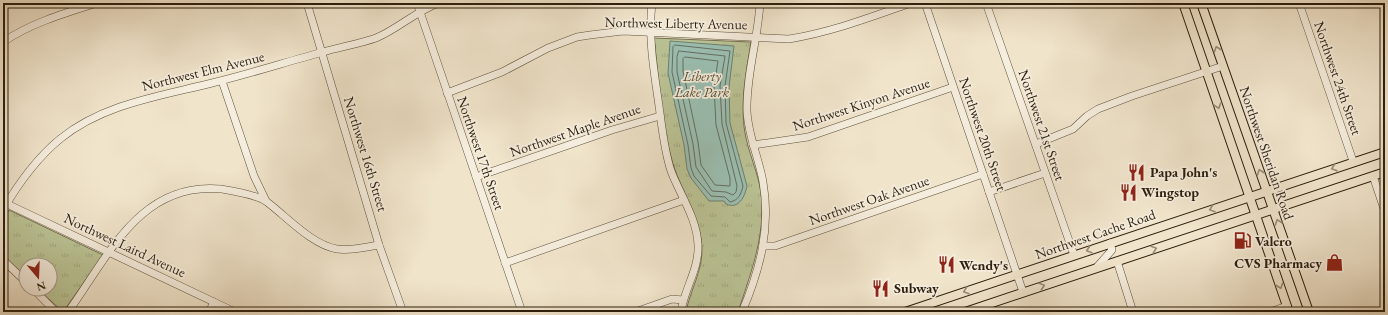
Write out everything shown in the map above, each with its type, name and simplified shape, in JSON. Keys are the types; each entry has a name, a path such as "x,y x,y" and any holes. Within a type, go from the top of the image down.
{"main road":[{"path":"1183,3 1288,309"},
{"name":"Northwest Sheridan Road","path":"1201,3 1309,312"},
{"name":"Northwest Cache Road","path":"905,312 1267,190 1385,152"},
{"path":"966,312 1273,208 1385,172"}],"street":[{"path":"3,42 13,35 61,14 97,3"},
{"name":"Northwest 16th Street","path":"307,3 379,245 403,312"},
{"name":"Northwest 17th Street","path":"417,3 522,312"},
{"name":"Northwest Elm Avenue","path":"4,205 25,176 60,139 80,125 116,107 222,81 376,37 419,11 439,3"},
{"path":"652,3 649,32 660,116 671,171 696,230 698,245 695,271 683,300 681,312"},
{"path":"742,312 756,277 763,246 765,199 763,181 749,130 747,99 760,3"},
{"name":"Northwest Liberty Avenue","path":"447,93 487,79 548,48 577,37 623,31 789,39 816,35 911,3"},
{"name":"Northwest 20th Street","path":"924,3 1023,292"},
{"name":"Northwest 21st Street","path":"986,3 1074,255"},
{"name":"Northwest 24th Street","path":"1299,3 1353,162"},
{"path":"1036,144 1073,129 1087,116 1098,109 1132,96 1223,66"},
{"path":"222,81 254,176 266,201"},
{"name":"Northwest Kinyon Avenue","path":"753,145 808,137 953,87"},
{"name":"Northwest Maple Avenue","path":"476,178 619,128 660,116"},
{"path":"989,192 1045,173"},
{"name":"Northwest Oak Avenue","path":"763,246 775,246 983,174"},
{"path":"1372,176 1385,212"},
{"path":"68,312 118,238 141,214 154,204 175,194 196,189 210,188 232,190 266,201 294,225 325,245 338,249 357,249 379,245"},
{"path":"505,263 684,200"},
{"name":"Northwest Laird Avenue","path":"4,205 235,312"},
{"path":"1096,268 1112,250 1110,243"},
{"path":"3,260 18,274"},
{"path":"1117,261 1133,312"},
{"path":"41,297 56,312"},
{"path":"635,312 672,299 683,300"},
{"path":"209,312 214,302"},
{"path":"1270,312 1288,309"}],"green space":[{"name":"Liberty Lake Park","path":"654,38 751,42 744,90 743,114 746,138 760,186 762,218 755,259 738,312 686,312 702,256 701,236 673,164 669,149 661,101"},
{"path":"9,210 103,255 63,312 47,297 58,297 58,257 18,257 18,270 3,256 3,220"}],"water":[{"path":"670,41 734,46 729,87 730,123 747,186 743,198 738,204 731,205 726,204 724,201 709,201 691,178 687,169 684,145 668,73"}],"place":[{"name":"Papa John's","path":"1137,172"},
{"name":"Wingstop","path":"1128,192"},
{"name":"Valero","path":"1242,241"},
{"name":"CVS Pharmacy","path":"1335,263"},
{"name":"Wendy's","path":"946,265"},
{"name":"Subway","path":"881,288"}]}
